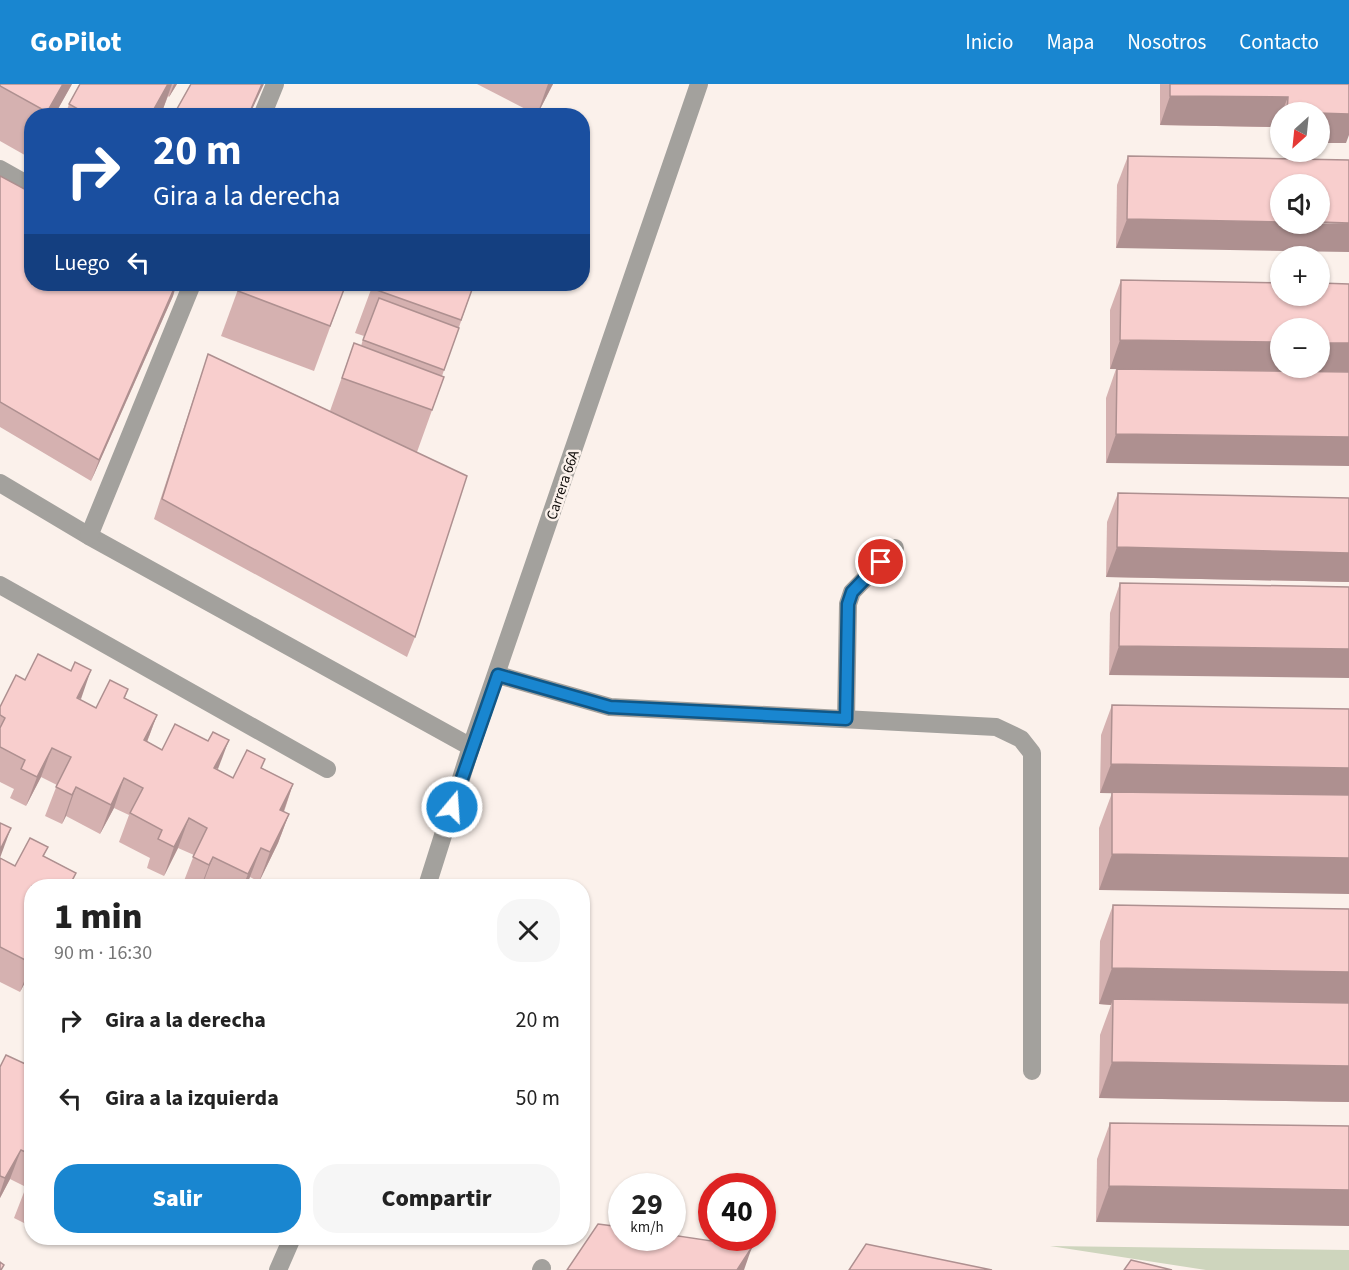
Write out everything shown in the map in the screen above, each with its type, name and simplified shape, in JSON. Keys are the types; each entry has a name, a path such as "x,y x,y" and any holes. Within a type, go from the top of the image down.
{"street":[{"path":"265,108 275,84"},
{"name":"Carrera 66A","path":"429,879 471,747 498,675 699,84"},
{"path":"0,169 24,182"},
{"path":"89,536 189,291"},
{"path":"0,483 89,536 471,747"},
{"path":"846,719 850,598 852,592 895,548"},
{"path":"0,585 327,769"},
{"path":"498,675 610,707 996,727 1021,739 1032,753 1032,1071"},
{"path":"278,1270 289,1245"}],"green space":[{"path":"1050,1246 1349,1250 1349,1270 1206,1270"}],"building":[{"path":"0,84 63,84 49,108 40,108"},
{"path":"80,84 168,84 154,108 76,108 69,104"},
{"path":"191,84 262,84 252,108 178,108"},
{"path":"1170,84 1349,84 1349,114 1330,113 1330,102 1288,102 1288,97 1170,96"},
{"path":"1128,156 1270,159 1270,162 1349,160 1349,223 1330,222 1330,174 1270,174 1270,222 1127,219"},
{"path":"0,176 24,189 24,291 173,291 99,460 0,402"},
{"path":"1121,280 1270,283 1270,306 1330,306 1330,283 1349,284 1349,343 1330,343 1330,318 1270,318 1270,342 1120,340"},
{"path":"238,291 343,291 330,326"},
{"path":"379,291 471,291 461,320"},
{"path":"379,298 459,328 444,370 363,340"},
{"path":"354,343 444,377 432,410 342,378"},
{"path":"208,354 467,476 415,637 162,499"},
{"path":"1117,369 1270,371 1270,378 1330,378 1330,372 1349,372 1349,437 1116,434"},
{"path":"1118,493 1349,498 1349,553 1117,547"},
{"path":"1120,583 1349,587 1349,649 1119,646"},
{"path":"38,654 71,671 75,662 91,670 77,698 96,708 110,680 128,689 124,698 157,715 144,740 162,750 175,724 208,741 213,732 229,740 214,768 233,778 247,750 265,759 261,768 293,784 280,810 289,814 270,852 261,848 248,874 213,857 209,865 193,857 207,828 189,818 174,847 158,839 162,830 130,813 143,788 124,778 111,805 76,787 72,795 56,787 71,757 52,748 37,777 21,769 25,760 0,747 0,728 5,718 0,715 0,707 16,675 25,680"},
{"path":"1112,705 1349,709 1349,768 1111,764"},
{"path":"1112,792 1349,795 1349,858 1112,854"},
{"path":"0,823 11,828 0,850"},
{"path":"30,838 48,847 43,856 76,873 73,879 24,879 24,959 0,947 0,858 15,866"},
{"path":"1113,905 1349,909 1349,972 1112,968"},
{"path":"1113,999 1349,1003 1349,1066 1112,1062"},
{"path":"6,1055 24,1063 24,1151 21,1150 5,1178 0,1176 0,1067"},
{"path":"1110,1123 1349,1126 1349,1190 1109,1186"},
{"path":"598,1224 608,1225 608,1251 686,1251 686,1237 698,1239 698,1251 749,1251 737,1270 567,1270 584,1245 590,1245 590,1236"},
{"path":"866,1244 992,1270 849,1270"},
{"path":"1131,1260 1172,1270 1124,1270"}],"route":[{"path":"452,807 471,747 498,675 610,707 846,719 848,604 852,592 881,562"}]}
